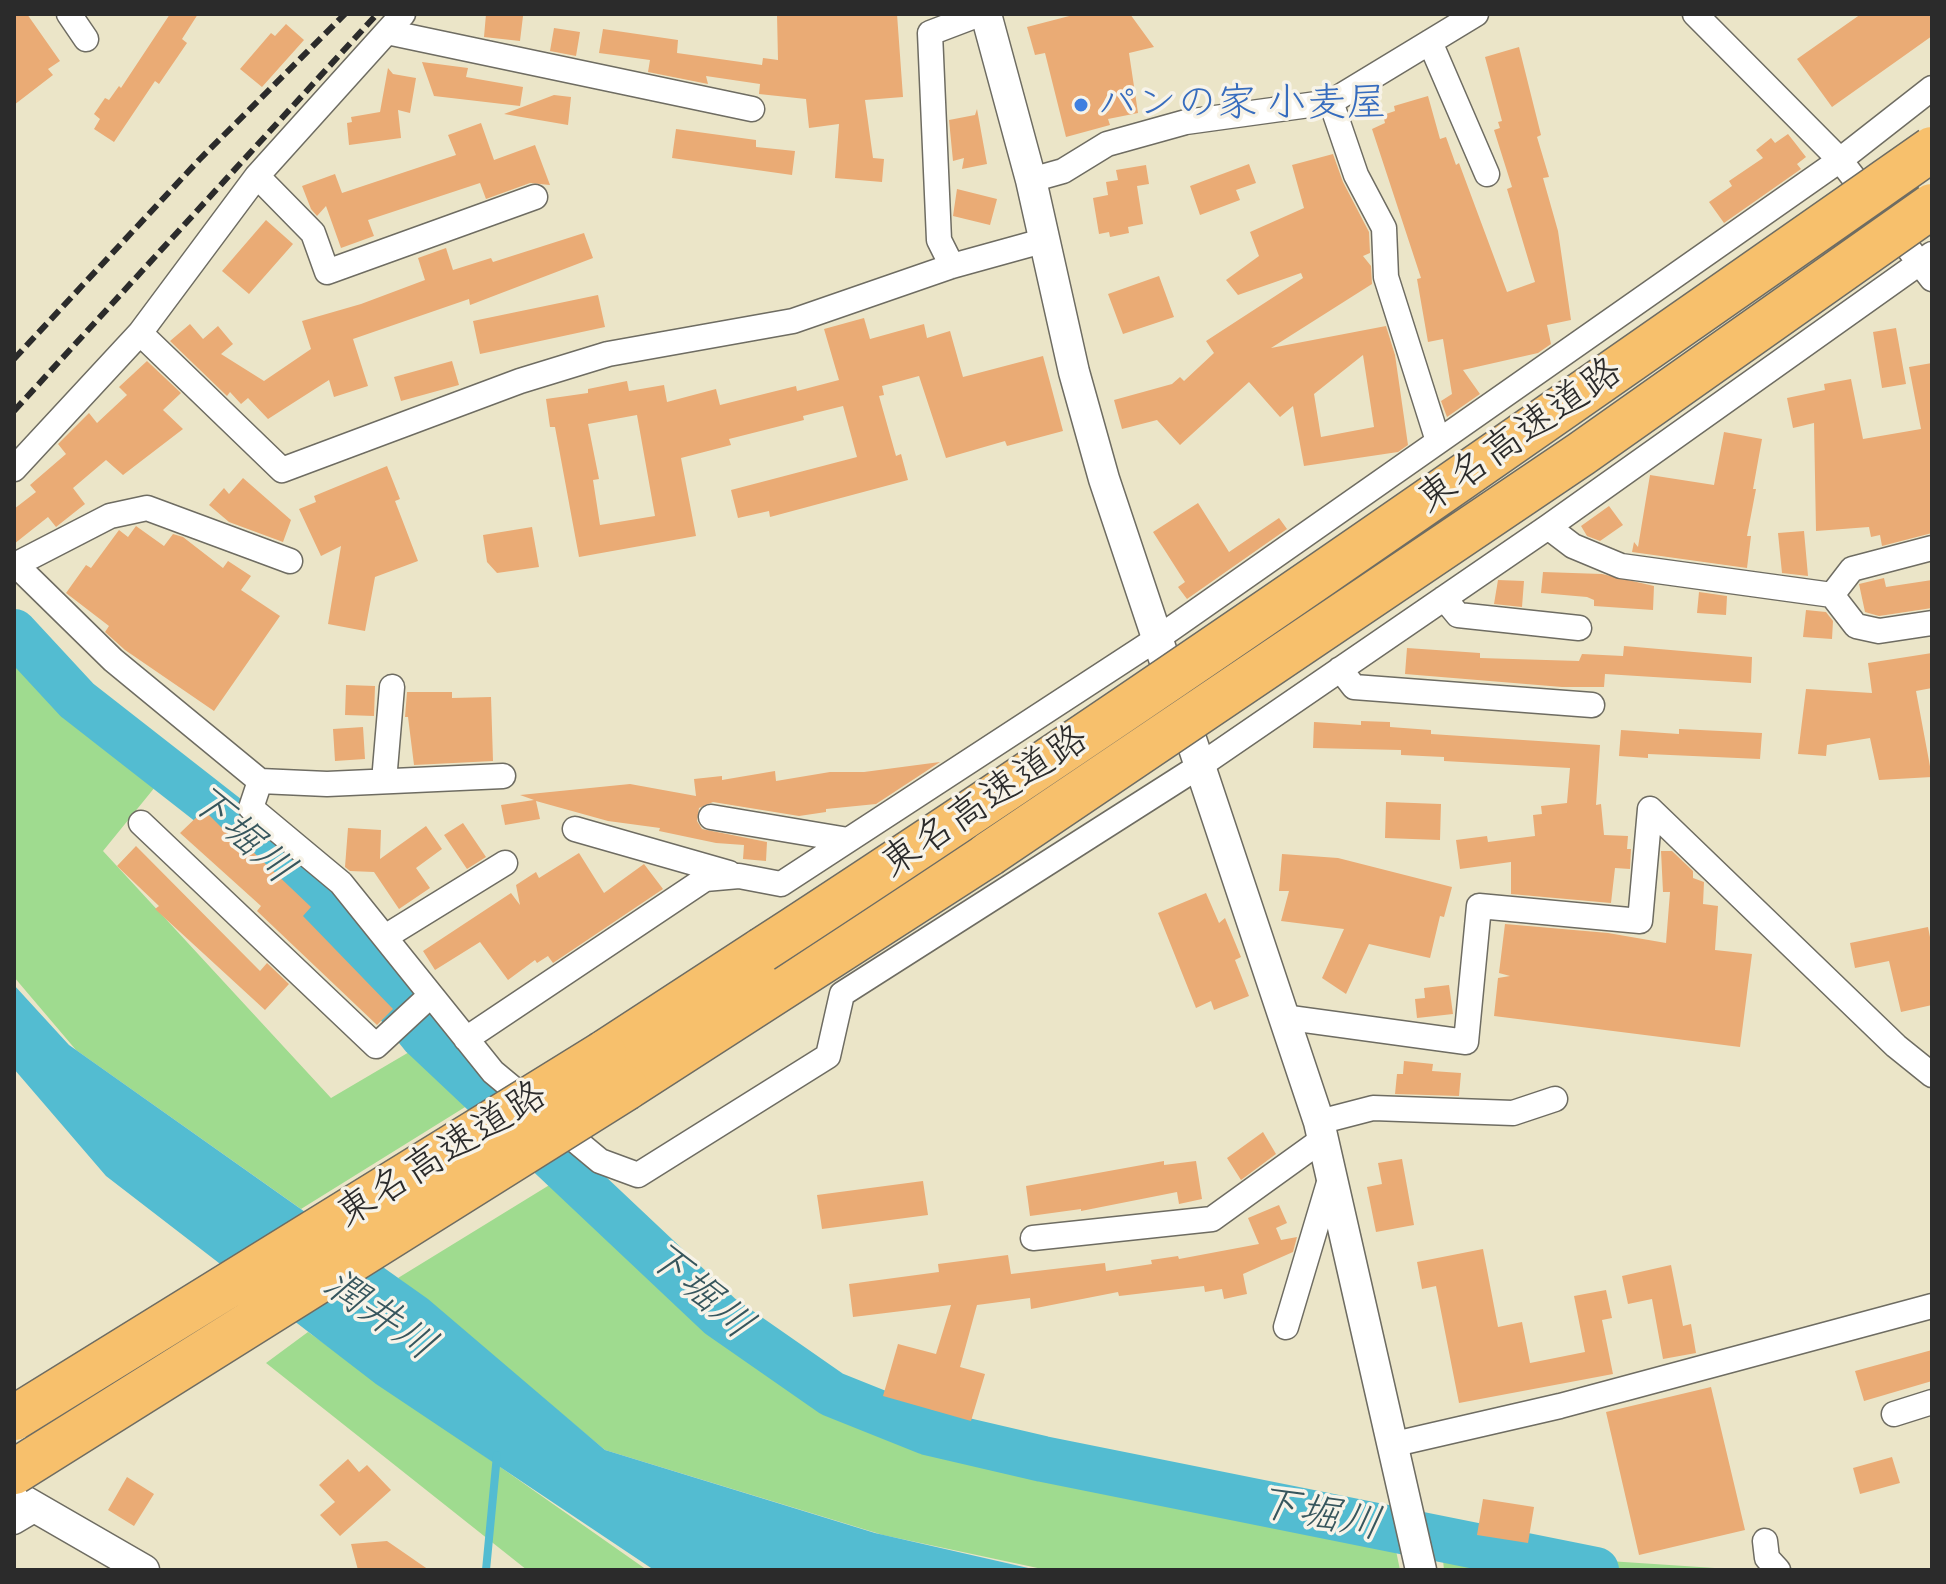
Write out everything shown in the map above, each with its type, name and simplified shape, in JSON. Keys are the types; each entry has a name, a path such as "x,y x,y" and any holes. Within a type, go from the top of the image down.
{"highway":[{"name":"東名高速道路","path":"14,1472 615,1071 762,950 970,814 1203,655 1932,149"},
{"name":"東名高速道路","path":"14,1418 615,1071 789,985 1206,709 1581,454 1932,206"}],"street":[{"path":"69,14 86,39"},
{"path":"952,266 939,240 930,33 983,14 1031,180 1074,372 1104,479 1321,1130 1395,1444 1421,1570"},
{"path":"1031,180 1063,171 1107,144 1186,122 1331,102 1476,14"},
{"path":"260,781 251,808 341,883 385,937 427,999 493,1072 600,1161 638,1175 828,1056 842,994 1198,767 1928,265 1840,160 1695,14"},
{"path":"14,469 140,333 257,176 395,23 752,109"},
{"path":"1430,42 1487,174"},
{"path":"575,829 739,876 781,884 1158,638 1840,160 1932,88"},
{"path":"1331,102 1356,175 1384,228 1386,277 1438,441"},
{"path":"257,176 313,233 327,272 535,197"},
{"path":"140,333 282,470 520,381 593,358 793,321 952,266 1046,240"},
{"path":"290,561 147,508 110,516 15,564 113,660 260,781 327,784 503,776"},
{"path":"1548,527 1573,546 1621,566 1832,595 1856,626 1879,631 1932,623"},
{"path":"1832,595 1852,569 1932,548"},
{"path":"1444,598 1458,615 1579,628"},
{"path":"1340,669 1354,687 1592,705"},
{"path":"384,781 392,687"},
{"path":"1283,1017 1466,1042 1479,906 1640,921 1650,809 1896,1046 1932,1075"},
{"path":"711,817 848,840"},
{"path":"141,823 376,1046 427,999"},
{"path":"385,937 505,863"},
{"path":"466,1039 705,879 739,876"},
{"path":"1033,1238 1212,1219 1321,1130 1373,1108 1513,1113 1555,1099"},
{"path":"1286,1327 1332,1173"},
{"path":"1395,1444 1560,1406 1932,1306"},
{"path":"1894,1414 1932,1402"},
{"path":"21,1509 144,1570"},
{"path":"1765,1541 1767,1558 1778,1570"}],"green space":[{"path":"14,649 57,701 164,776 103,851 331,1098 416,1048 470,1104 301,1209 76,1050 14,977"},
{"path":"569,1173 702,1313 924,1443 1394,1541 1400,1570 1047,1570 883,1535 605,1450 398,1278"},
{"path":"308,1332 647,1570 527,1570 266,1363"},
{"path":"1442,1550 1745,1570 1444,1570"}],"water":[{"name":"潤井川","path":"14,985 69,1045 428,1299 605,1450 875,1533 1037,1570 654,1570 376,1384 106,1176 14,1069"}],"building":[{"path":"14,14 27,14 60,61 48,69 53,75 14,105"},
{"path":"170,14 198,14 182,39 187,43 159,84 155,81 114,142 94,129 100,119 94,114 105,98 109,100 119,86 121,88"},
{"path":"486,14 523,16 520,41 484,37"},
{"path":"777,14 897,14 903,97 865,100 873,158 884,159 882,182 835,178 839,124 809,128 806,99 759,94 760,84 706,76 708,84 648,72 650,60 599,53 603,29 678,40 677,53 762,65 763,58 778,60"},
{"path":"1077,14 1130,14 1154,47 1129,53 1138,113 1108,119 1110,125 1066,137 1045,53 1035,55 1027,27"},
{"path":"1861,14 1932,14 1932,36 1832,107 1797,59"},
{"path":"286,24 304,40 262,87 240,69 271,33 275,36"},
{"path":"554,28 580,32 576,56 550,51"},
{"path":"1519,47 1541,135 1537,137 1549,177 1543,178 1558,231 1571,320 1547,325 1551,344 1538,353 1463,370 1480,394 1447,417 1441,401 1452,394 1443,339 1428,342 1417,279 1421,278 1372,129 1385,123 1383,115 1395,111 1394,106 1428,96 1440,139 1446,137 1456,165 1459,163 1507,292 1535,282 1507,189 1512,187 1494,130 1500,128 1498,122 1502,121 1485,57"},
{"path":"422,62 468,68 466,77 523,87 520,106 434,96"},
{"path":"388,68 393,74 416,78 410,113 398,110 401,138 349,145 347,123 352,122 351,117 380,112"},
{"path":"554,95 571,97 568,125 504,114"},
{"path":"977,109 987,164 962,169 964,158 953,161 949,120 975,115"},
{"path":"481,123 494,160 535,145 550,185 530,183 486,199 480,183 368,220 374,236 341,248 326,206 317,216 311,209 302,186 335,174 342,193 456,155 448,135"},
{"path":"676,129 756,140 756,147 795,151 792,175 672,158"},
{"path":"1788,134 1806,157 1797,164 1801,169 1724,223 1709,202 1732,186 1729,181 1763,158 1756,150 1771,138 1775,143"},
{"path":"1333,154 1343,182 1369,232 1370,253 1363,256 1371,266 1372,284 1271,348 1386,326 1395,355 1408,445 1398,452 1304,466 1293,406 1280,417 1249,382 1180,445 1157,420 1122,429 1114,400 1172,384 1180,377 1184,381 1214,353 1206,341 1303,278 1301,273 1238,295 1226,280 1259,256 1250,232 1304,208 1292,165","holes":["1363,355 1374,427 1321,437 1314,394"]},
{"path":"1249,164 1256,183 1236,190 1240,200 1200,215 1190,186"},
{"path":"1146,165 1149,184 1137,186 1143,224 1128,227 1129,233 1110,237 1109,232 1099,234 1093,198 1108,195 1106,182 1118,180 1116,170"},
{"path":"957,189 997,199 990,225 953,216"},
{"path":"266,220 293,244 249,294 222,271"},
{"path":"584,233 593,258 470,305 469,299 353,339 368,386 334,397 329,380 268,419 248,398 241,404 230,392 227,396 170,341 190,324 203,339 218,326 233,344 221,354 264,381 311,349 302,321 361,304 425,280 418,258 446,248 453,270 491,258 493,262"},
{"path":"1159,276 1174,317 1123,334 1108,294"},
{"path":"598,295 605,327 480,354 473,321"},
{"path":"864,318 870,339 924,324 927,338 950,331 963,377 1043,356 1063,431 1007,446 1005,441 946,458 919,376 882,386 884,395 879,396 896,456 901,454 908,480 770,517 769,511 738,518 731,490 857,457 843,406 803,416 804,420 729,439 731,445 681,458 696,536 579,557 555,427 550,427 546,399 588,393 588,389 627,381 629,391 664,385 667,402 716,389 720,405 796,386 797,391 839,380 824,329","holes":["637,415 655,516 600,525 593,480 599,479 588,424"]},
{"path":"1896,328 1906,384 1882,388 1873,332"},
{"path":"147,361 181,393 163,410 183,429 123,475 106,460 73,488 85,504 56,527 48,517 14,544 14,509 36,492 30,485 66,454 58,444 89,413 97,423 127,395 119,387"},
{"path":"452,361 459,385 401,401 394,377"},
{"path":"1932,363 1932,533 1882,546 1880,535 1871,537 1869,527 1816,531 1814,423 1793,428 1787,398 1825,390 1824,384 1851,379 1863,439 1921,429 1909,367"},
{"path":"1724,432 1762,439 1747,536 1751,536 1747,568 1632,552 1634,542 1638,547 1650,475 1714,485"},
{"path":"387,466 400,499 395,501 418,561 375,577 365,631 328,624 341,546 321,556 299,509 316,502 314,496"},
{"path":"243,478 291,520 283,542 229,522 209,505 224,488 229,494"},
{"path":"1198,503 1229,552 1279,518 1287,529 1187,599 1178,587 1185,582 1153,532"},
{"path":"1609,506 1623,525 1600,541 1587,536 1581,526"},
{"path":"136,526 164,546 173,534 183,537 223,568 228,561 251,576 241,590 280,616 214,711 125,650 105,632 109,626 66,593 86,565 91,568 119,530 128,537"},
{"path":"532,527 539,567 497,573 487,562 483,535"},
{"path":"1804,531 1808,576 1782,573 1778,533"},
{"path":"1543,572 1602,574 1654,586 1653,610 1594,606 1594,600 1587,597 1541,593"},
{"path":"1884,578 1886,587 1932,580 1932,608 1879,616 1865,612 1859,584"},
{"path":"1498,580 1524,581 1522,607 1494,604"},
{"path":"1699,592 1727,596 1726,615 1697,613"},
{"path":"1806,610 1826,612 1833,621 1832,639 1803,637"},
{"path":"1624,646 1752,657 1751,683 1605,674 1604,687 1562,687 1405,674 1407,648 1480,653 1480,658 1579,661 1582,654 1623,656"},
{"path":"1932,653 1932,688 1916,691 1932,777 1879,780 1870,738 1827,745 1826,756 1798,754 1806,689 1872,693 1868,663"},
{"path":"346,685 375,686 374,716 345,715"},
{"path":"407,692 452,692 452,698 491,697 493,761 414,765 408,717 405,717"},
{"path":"1361,721 1390,722 1390,727 1431,730 1431,734 1600,745 1596,805 1601,804 1604,835 1628,836 1627,849 1631,849 1630,869 1615,868 1611,903 1511,894 1511,862 1460,869 1456,840 1487,836 1488,842 1535,836 1533,815 1542,814 1541,806 1567,803 1570,768 1444,761 1444,757 1401,755 1401,750 1313,748 1314,722 1361,725"},
{"path":"363,727 365,759 335,761 333,729"},
{"path":"1679,729 1762,733 1760,759 1648,754 1648,758 1619,756 1621,730 1679,734"},
{"path":"940,762 876,804 826,809 826,812 799,816 713,802 699,808 697,821 702,829 767,842 766,861 743,859 744,845 716,843 659,831 660,828 608,821 536,801 540,819 505,825 501,805 534,800 520,795 630,784 696,796 694,779 722,776 722,780 775,771 776,781 830,772 864,772"},
{"path":"1386,802 1441,804 1440,840 1385,838"},
{"path":"204,810 247,853 250,849 311,907 303,916 393,1009 377,1025 257,911 261,906 180,833"},
{"path":"463,823 486,857 467,869 444,835"},
{"path":"426,826 442,849 416,868 430,888 399,909 374,872 350,871 345,867 348,828 381,830 380,859"},
{"path":"136,846 260,971 267,963 289,984 265,1010 155,909 159,906 117,866"},
{"path":"1661,851 1672,851 1693,871 1693,878 1704,882 1703,904 1718,906 1715,950 1752,954 1740,1047 1494,1016 1498,978 1510,976 1499,973 1505,924 1608,933 1666,943 1670,892 1663,892"},
{"path":"579,853 604,893 644,864 663,889 553,963 548,956 537,963 535,960 508,980 480,942 435,970 423,951 511,893 520,905 516,885 536,872 539,878"},
{"path":"1282,854 1338,858 1452,887 1444,917 1440,916 1430,958 1369,944 1346,994 1322,978 1344,929 1281,921 1289,891 1279,891"},
{"path":"1206,893 1219,923 1225,918 1241,957 1235,960 1249,996 1214,1010 1211,1001 1196,1008 1158,913"},
{"path":"1928,927 1932,947 1932,1005 1901,1012 1889,961 1855,968 1850,943"},
{"path":"1449,985 1453,1014 1417,1018 1415,999 1425,998 1424,988"},
{"path":"1404,1061 1433,1064 1432,1071 1461,1073 1459,1096 1395,1094 1397,1074 1403,1074"},
{"path":"1263,1132 1276,1154 1241,1180 1227,1158"},
{"path":"1402,1159 1414,1225 1376,1232 1367,1187 1382,1184 1378,1163"},
{"path":"1164,1161 1164,1165 1196,1161 1202,1199 1179,1204 1177,1192 1081,1211 1030,1216 1026,1186"},
{"path":"923,1181 928,1215 822,1229 817,1195"},
{"path":"1279,1205 1287,1223 1276,1228 1281,1240 1297,1237 1293,1252 1243,1274 1247,1294 1224,1299 1222,1289 1205,1292 1204,1286 1119,1296 1118,1292 1031,1309 1030,1298 977,1305 960,1367 985,1374 971,1421 883,1396 898,1344 936,1354 951,1305 853,1317 849,1284 939,1272 938,1264 1008,1255 1011,1274 1105,1263 1106,1271 1152,1264 1151,1260 1178,1256 1179,1259 1259,1244 1248,1218"},
{"path":"1483,1249 1498,1327 1522,1322 1530,1363 1585,1352 1574,1296 1606,1290 1612,1318 1602,1320 1613,1374 1459,1403 1436,1286 1422,1289 1417,1262"},
{"path":"1671,1265 1683,1326 1691,1324 1696,1353 1663,1359 1652,1299 1628,1304 1622,1276"},
{"path":"1932,1350 1932,1381 1864,1401 1855,1371"},
{"path":"1711,1387 1745,1530 1639,1555 1606,1412"},
{"path":"1892,1457 1900,1483 1860,1494 1853,1468"},
{"path":"348,1459 359,1472 367,1465 391,1490 340,1536 320,1515 335,1502 319,1485"},
{"path":"127,1477 154,1494 134,1526 108,1510"},
{"path":"1483,1499 1534,1507 1528,1543 1477,1535"},
{"path":"387,1541 429,1570 358,1570 351,1544"}],"waterway":[{"name":"下堀川","path":"14,632 77,700 237,825 320,908 423,1036 720,1316 832,1394 927,1432 1043,1459 1596,1570"},
{"path":"486,1570 497,1455"}],"railway":[{"path":"14,359 199,160 345,14"},
{"path":"14,411 377,14"}],"place":[{"name":"パンの家 小麦屋","path":"1081,105"}]}
